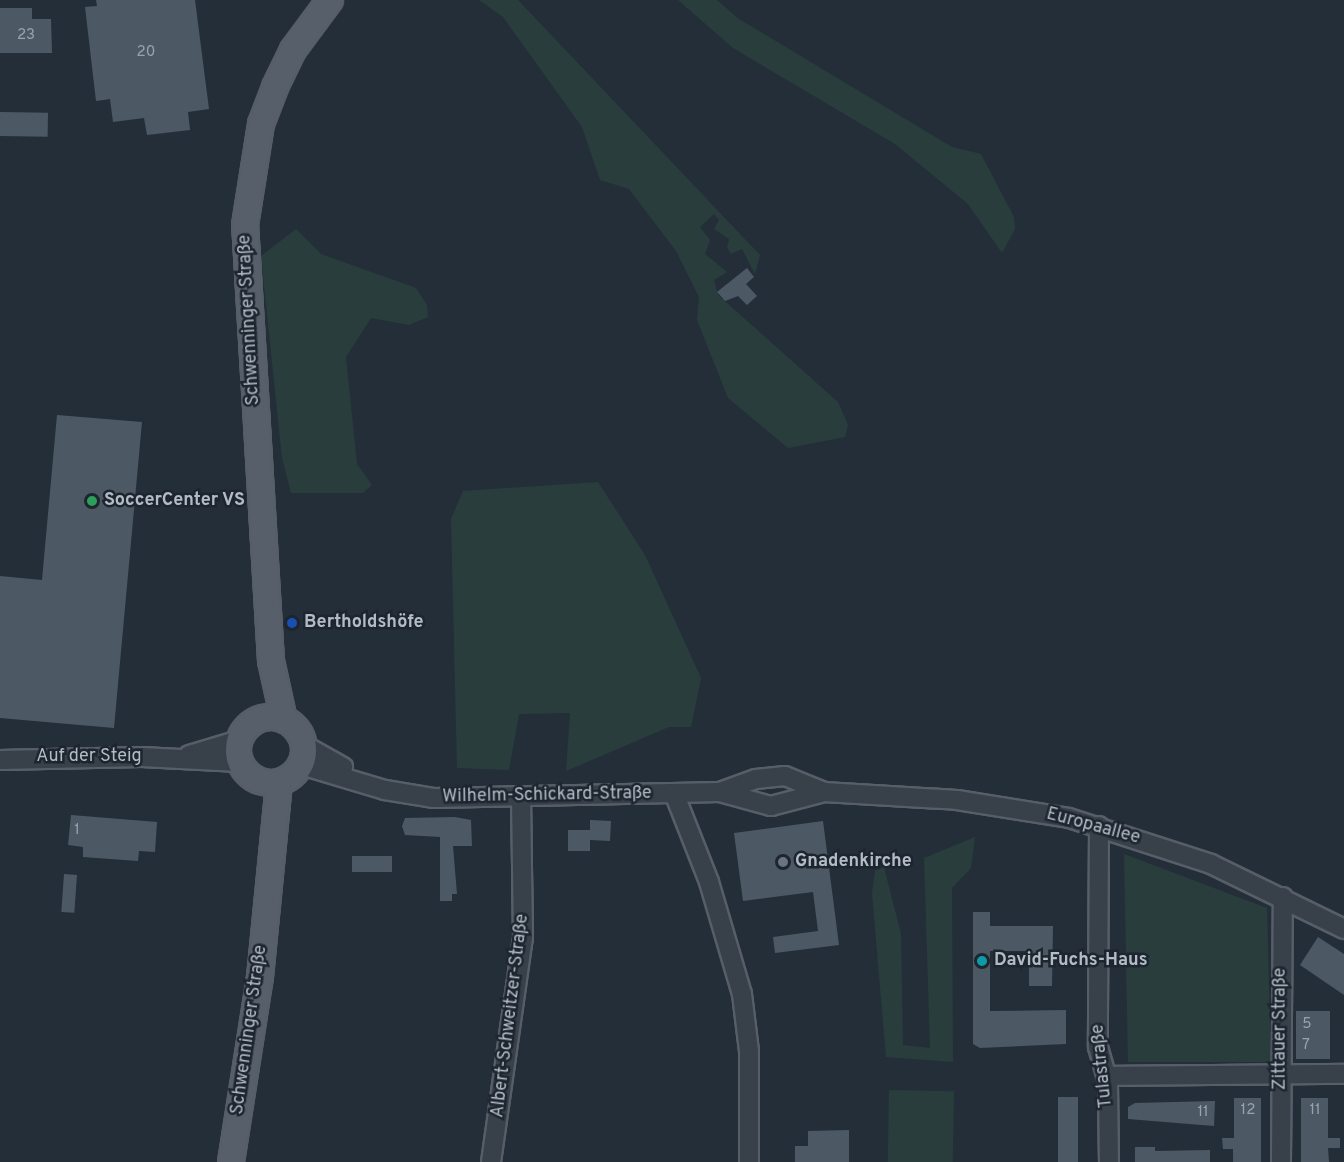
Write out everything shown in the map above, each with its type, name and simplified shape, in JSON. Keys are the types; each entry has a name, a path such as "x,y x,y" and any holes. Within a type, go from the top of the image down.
{"main road":[{"name":"Schwenninger Straße","path":"273,719 245,225 261,124 292,50 329,1"},
{"path":"273,719 297,730 302,755 270,782 239,751 247,726 273,719"},
{"name":"Schwenninger Straße","path":"231,1162 260,977 267,898 270,782"}],"street":[{"name":"Auf der Steig","path":"0,760 179,758 239,751"},
{"name":"Wilhelm-Schickard-Straße","path":"302,755 362,781 409,796 521,798 674,794 709,882 742,994 750,1062 749,1162"},
{"name":"Europaallee","path":"674,794 720,792 756,779 785,776 824,792 990,803 1099,826 1211,864 1283,897 1344,930"},
{"name":"Europaallee","path":"720,792 771,806 824,792"},
{"name":"Albert-Schweitzer-Straße","path":"491,1162 523,938 521,798"},
{"name":"Tulastraße","path":"1099,826 1098,1047 1107,1076 1109,1162"},
{"name":"Zittauer Straße","path":"1281,1162 1283,897"},
{"path":"1107,1076 1344,1074"}],"green space":[{"path":"479,0 518,0 760,255 755,274 742,249 731,254 727,248 729,239 714,229 719,220 714,214 700,227 710,240 705,254 727,272 714,280 718,295 838,402 848,425 845,437 788,448 728,398 697,320 699,297 676,251 629,189 600,180 582,127 503,17"},
{"path":"678,0 717,0 739,19 952,147 981,154 1014,217 1015,229 1002,253 968,204 895,144 733,48"},
{"path":"296,229 321,254 416,288 427,305 428,317 409,325 371,318 346,357 357,464 372,485 363,493 291,493 282,458 261,256"},
{"path":"598,482 645,555 701,678 691,727 669,727 566,771 570,713 519,714 509,770 457,768 451,519 463,491"},
{"path":"975,837 971,868 952,888 953,1062 886,1057 872,893 875,871 884,867 901,934 903,1045 930,1048 924,858"},
{"path":"1124,854 1267,908 1271,1062 1128,1062"},
{"path":"889,1090 954,1091 953,1162 888,1162"}],"building":[{"path":"96,0 195,0 209,109 188,112 190,130 147,135 144,118 113,122 110,99 96,101 85,7 97,6"},
{"path":"0,8 32,8 32,19 51,19 52,53 0,53"},
{"path":"0,112 48,113 48,137 0,136"},
{"path":"747,268 754,277 746,284 757,296 747,305 738,296 725,301 717,292"},
{"path":"57,415 142,422 114,728 0,718 0,576 42,580"},
{"path":"71,815 157,822 155,852 139,851 138,861 83,857 83,847 68,845"},
{"path":"455,817 471,820 472,846 453,846 457,894 452,894 452,901 440,901 440,837 405,835 402,826 405,818"},
{"path":"590,820 611,821 610,841 590,840 590,851 568,851 568,830 590,830"},
{"name":"Gnadenkirche","path":"823,821 839,945 775,953 773,937 818,931 813,892 743,901 734,833"},
{"path":"352,856 392,856 392,872 352,872"},
{"path":"64,874 77,875 74,913 61,912"},
{"name":"David-Fuchs-Haus","path":"973,912 990,912 990,926 1053,926 1052,986 1029,986 1029,951 990,951 990,1011 1066,1010 1066,1044 980,1048 973,1044"},
{"path":"1318,937 1344,954 1344,995 1300,965"},
{"path":"1296,1011 1330,1011 1330,1059 1296,1059"},
{"path":"1058,1097 1078,1097 1078,1162 1058,1162"},
{"path":"1234,1098 1261,1098 1261,1162 1233,1162 1233,1149 1223,1149 1222,1138 1234,1138"},
{"path":"1301,1098 1328,1098 1328,1138 1340,1138 1340,1148 1328,1148 1329,1162 1301,1162"},
{"path":"1215,1101 1214,1126 1128,1119 1128,1107 1135,1103"},
{"path":"849,1130 849,1162 795,1162 795,1146 808,1146 808,1131"},
{"path":"1135,1147 1155,1147 1155,1151 1210,1150 1210,1162 1135,1162"}],"place":[{"name":"SoccerCenter VS","path":"92,501"},
{"name":"Bertholdshöfe","path":"292,623"},
{"name":"Gnadenkirche","path":"783,862"},
{"name":"David-Fuchs-Haus","path":"982,961"}]}
